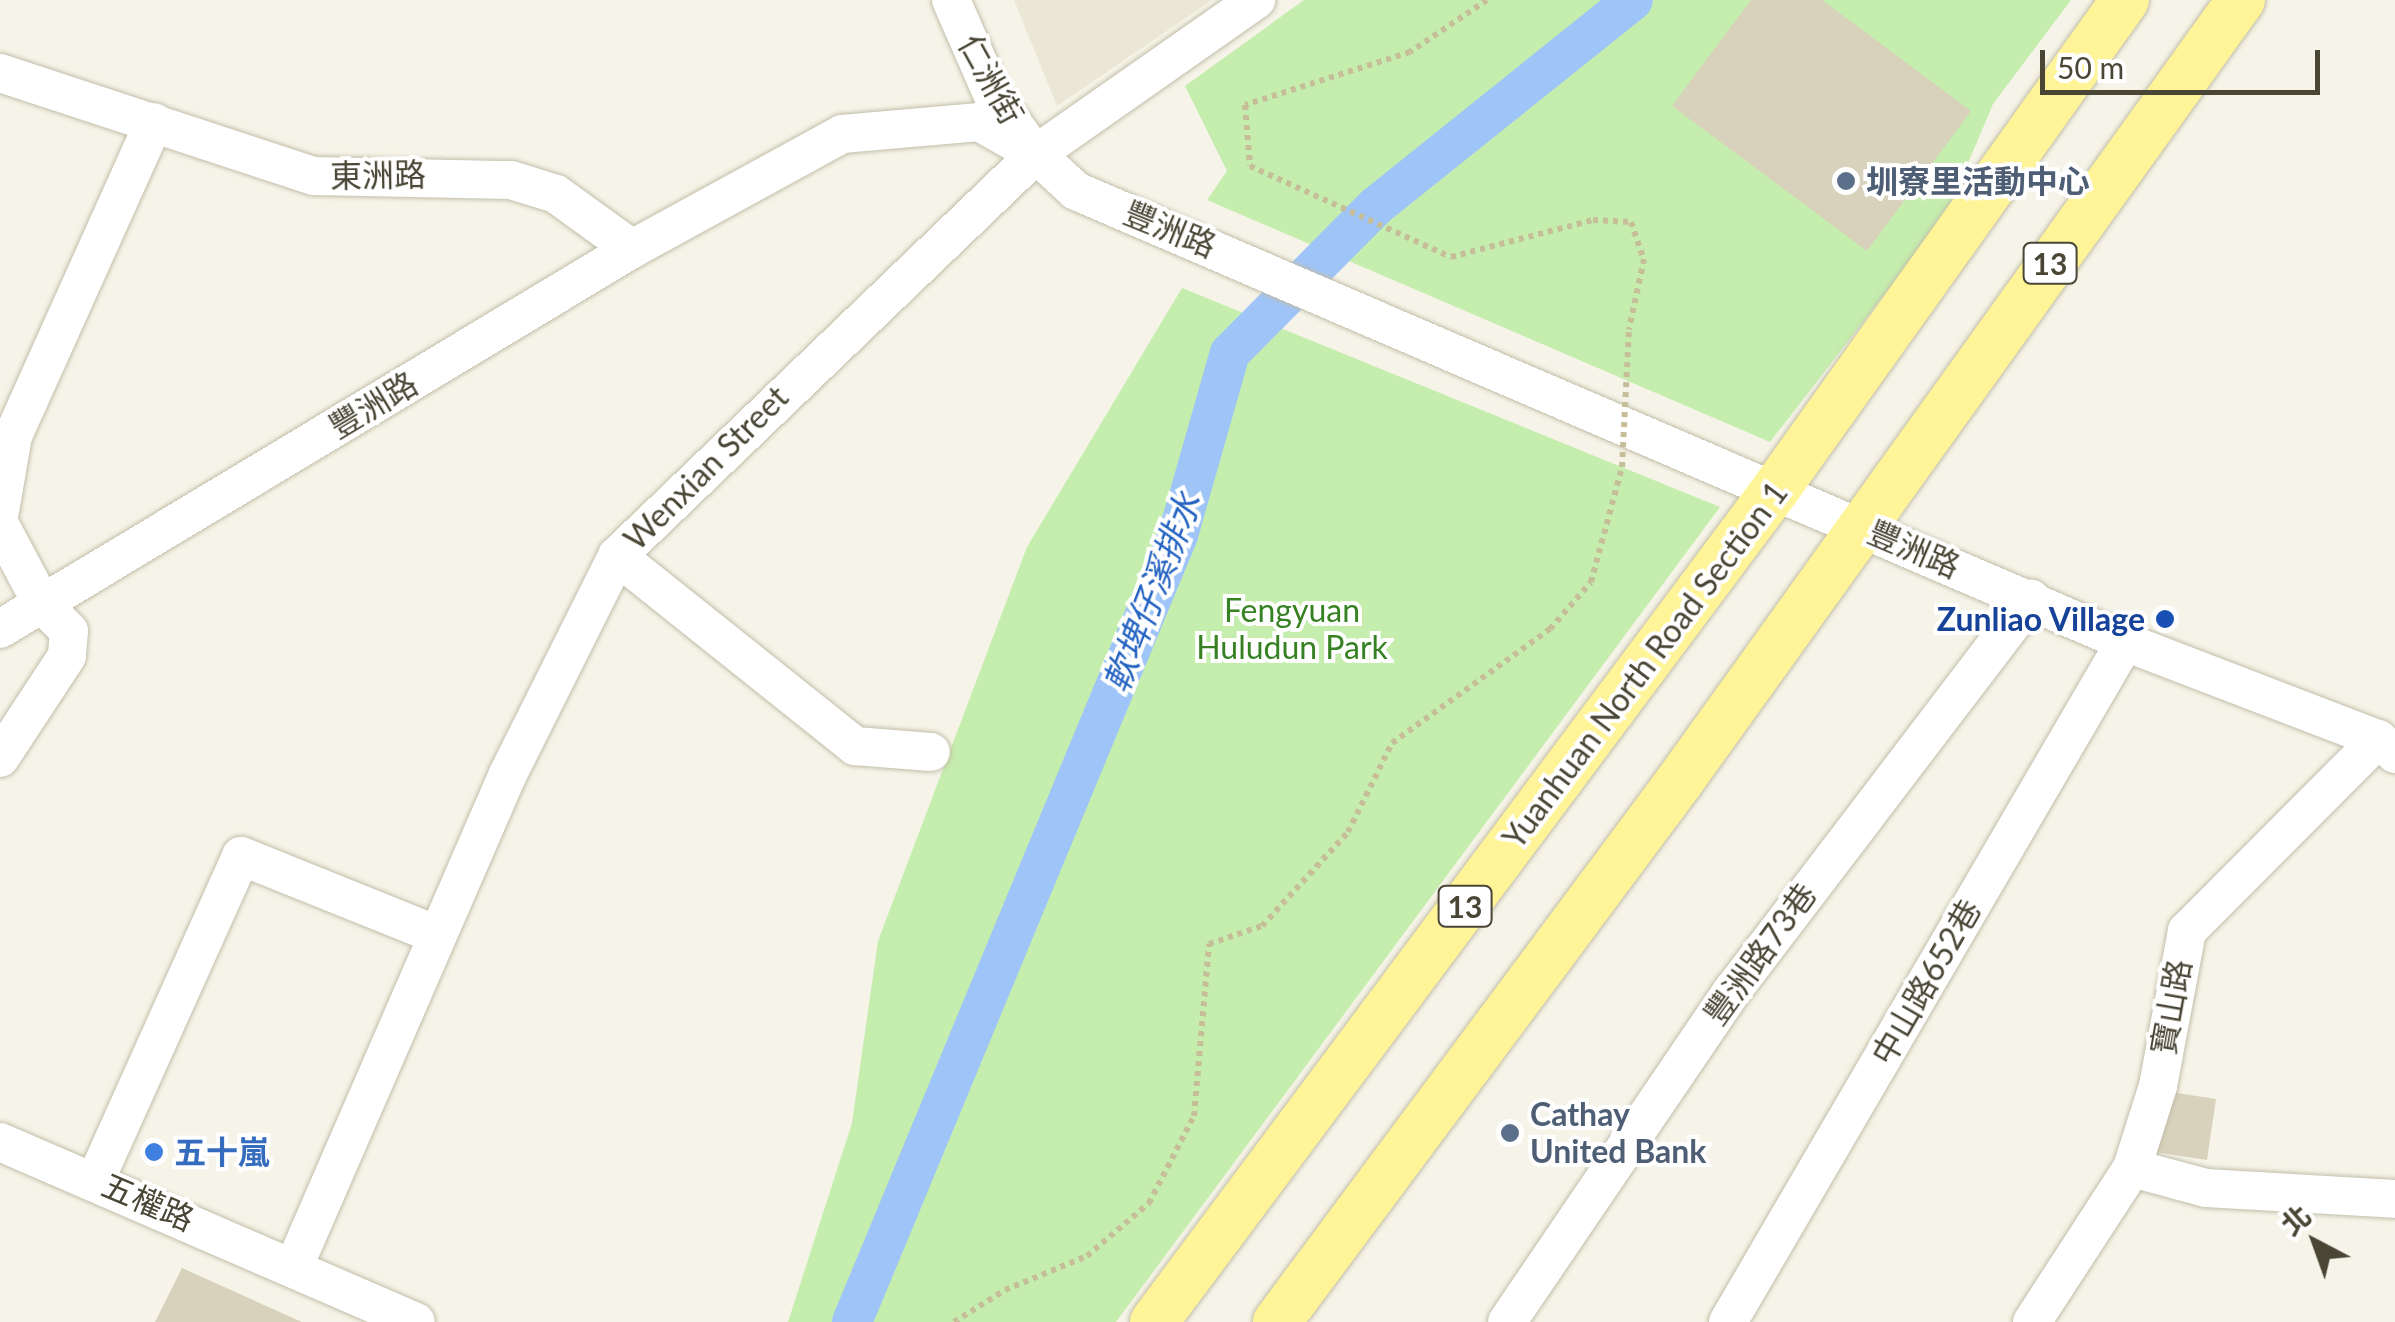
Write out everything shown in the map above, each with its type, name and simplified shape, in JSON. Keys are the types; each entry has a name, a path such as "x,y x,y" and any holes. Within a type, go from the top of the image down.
{"main road":[{"name":"Yuanhuan North Road Section 1","path":"1154,1322 1775,490 2125,0"},
{"name":"13","path":"1277,1322 1679,782 1859,526 2241,0"}],"street":[{"name":"仁洲街","path":"952,0 993,96 1036,154"},
{"name":"Wenxian Street","path":"296,1264 508,774 617,556 1036,154 1256,0"},
{"name":"東洲路","path":"0,73 314,176 458,174 511,180 556,194 632,249"},
{"path":"0,511 12,436 154,122"},
{"name":"豐洲路","path":"0,629 632,249 842,134 979,122 1036,154 1076,191 1196,239 2124,642 2387,746"},
{"path":"0,525 42,604 69,630 66,656 0,758"},
{"path":"617,556 855,746 932,752"},
{"name":"豐洲路73巷","path":"1507,1322 1733,990 2031,599"},
{"name":"中山路652巷","path":"1728,1322 2124,642"},
{"name":"寶山路","path":"2032,1322 2132,1168 2158,1086 2187,931 2387,746"},
{"path":"96,1179 240,856 438,935"},
{"name":"五權路","path":"0,1142 296,1264 416,1322"},
{"path":"2132,1168 2206,1188 2395,1199"}],"path":[{"path":"954,1322 1004,1290 1086,1256 1148,1203 1194,1116 1210,944 1262,926 1336,846 1392,743 1550,630 1590,582 1622,467 1630,329 1644,260 1632,222 1593,220 1451,257 1377,228 1250,166 1245,105 1410,52 1488,0"}],"shaded area":[{"path":"1014,0 1212,0 1057,106"}],"green space":[{"path":"1304,0 2071,0 1993,104 1946,215 1770,442 1207,200 1227,171 1185,86"},
{"name":"Fengyuan Huludun Park","path":"1182,288 1720,507 1116,1322 788,1322 852,1123 878,941 1027,547"}],"building":[{"name":"圳寮里活動中心","path":"1751,0 1822,0 1971,111 1867,251 1672,106"},
{"path":"2164,1091 2216,1099 2207,1160 2155,1152"},
{"path":"182,1268 302,1322 155,1322"}],"waterway":[{"name":"軟埤仔溪排水","path":"852,1322 1178,535 1230,353 1376,206 1633,0"}],"place":[{"name":"圳寮里活動中心","path":"1846,181"},
{"name":"Zunliao Village","path":"2165,619"},
{"name":"Cathay United Bank","path":"1510,1133"},
{"name":"五十嵐","path":"154,1152"}]}
